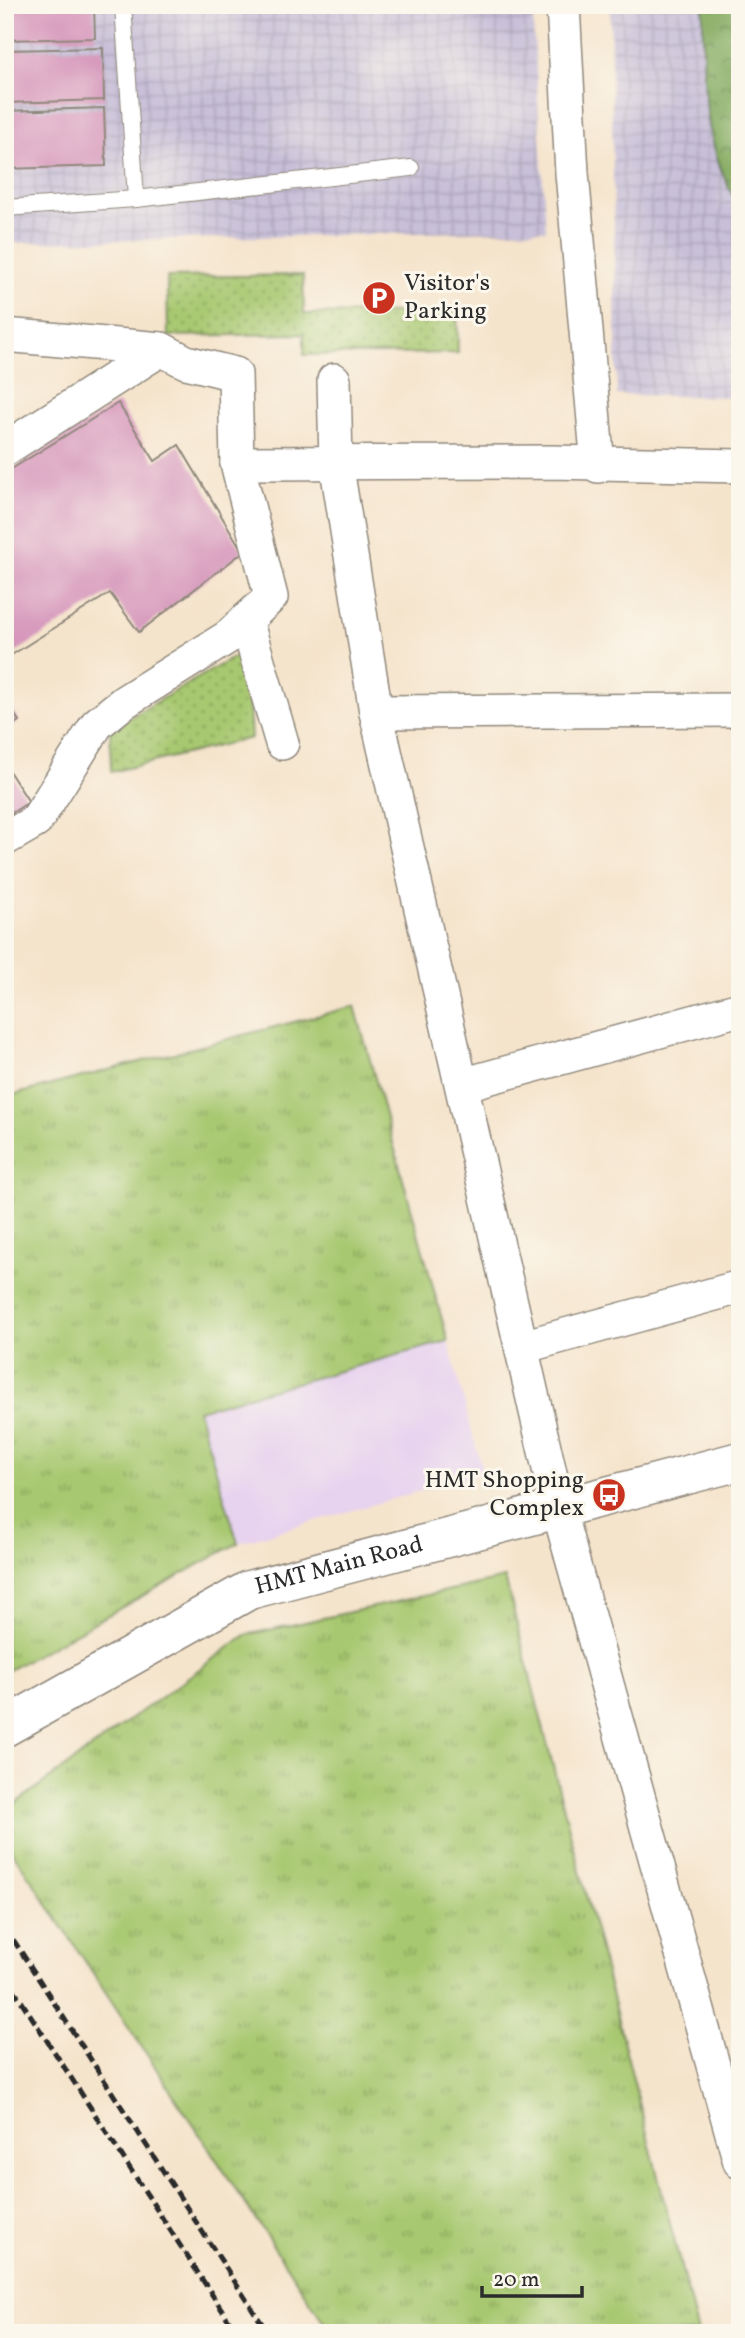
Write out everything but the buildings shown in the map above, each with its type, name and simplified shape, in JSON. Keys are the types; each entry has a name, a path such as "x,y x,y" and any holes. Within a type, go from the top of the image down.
{"street":[{"path":"563,5 572,173 597,466"},
{"path":"5,335 161,349 186,362 235,374 237,463 271,597 228,637 124,702 97,724 36,821 5,839"},
{"path":"5,449 161,349"},
{"path":"334,380 336,462 376,712 558,1508 730,2087 740,2162"},
{"path":"237,463 551,462 597,466 740,466"},
{"path":"246,620 282,743"},
{"path":"376,712 740,710"},
{"path":"462,1085 740,1009"},
{"path":"522,1347 740,1287"},
{"name":"HMT Main Road","path":"5,1727 249,1590 740,1461"}],"lane":[{"path":"123,5 136,199"},
{"path":"5,208 136,199 411,168"}],"shaded area":[{"path":"5,5 532,5 546,230 5,243"},
{"path":"610,5 740,5 740,397 617,395"},
{"name":"HMT Shopping Complex","path":"448,1341 483,1473 238,1543 198,1410"}],"green space":[{"path":"703,5 740,5 740,208 727,184 711,135 704,84"},
{"path":"303,275 304,314 457,312 458,353 304,355 304,334 168,336 167,277"},
{"path":"246,650 251,738 111,772 110,729"},
{"path":"355,1006 448,1341 198,1410 238,1543 5,1672 5,1097"},
{"path":"505,1578 698,2333 331,2333 5,1840 5,1811 246,1635"}],"railway":[{"path":"5,1927 268,2333"},
{"path":"5,1976 237,2333"}],"place":[{"name":"Visitor's Parking","path":"379,298"},
{"name":"HMT Shopping Complex","path":"609,1495"}]}
